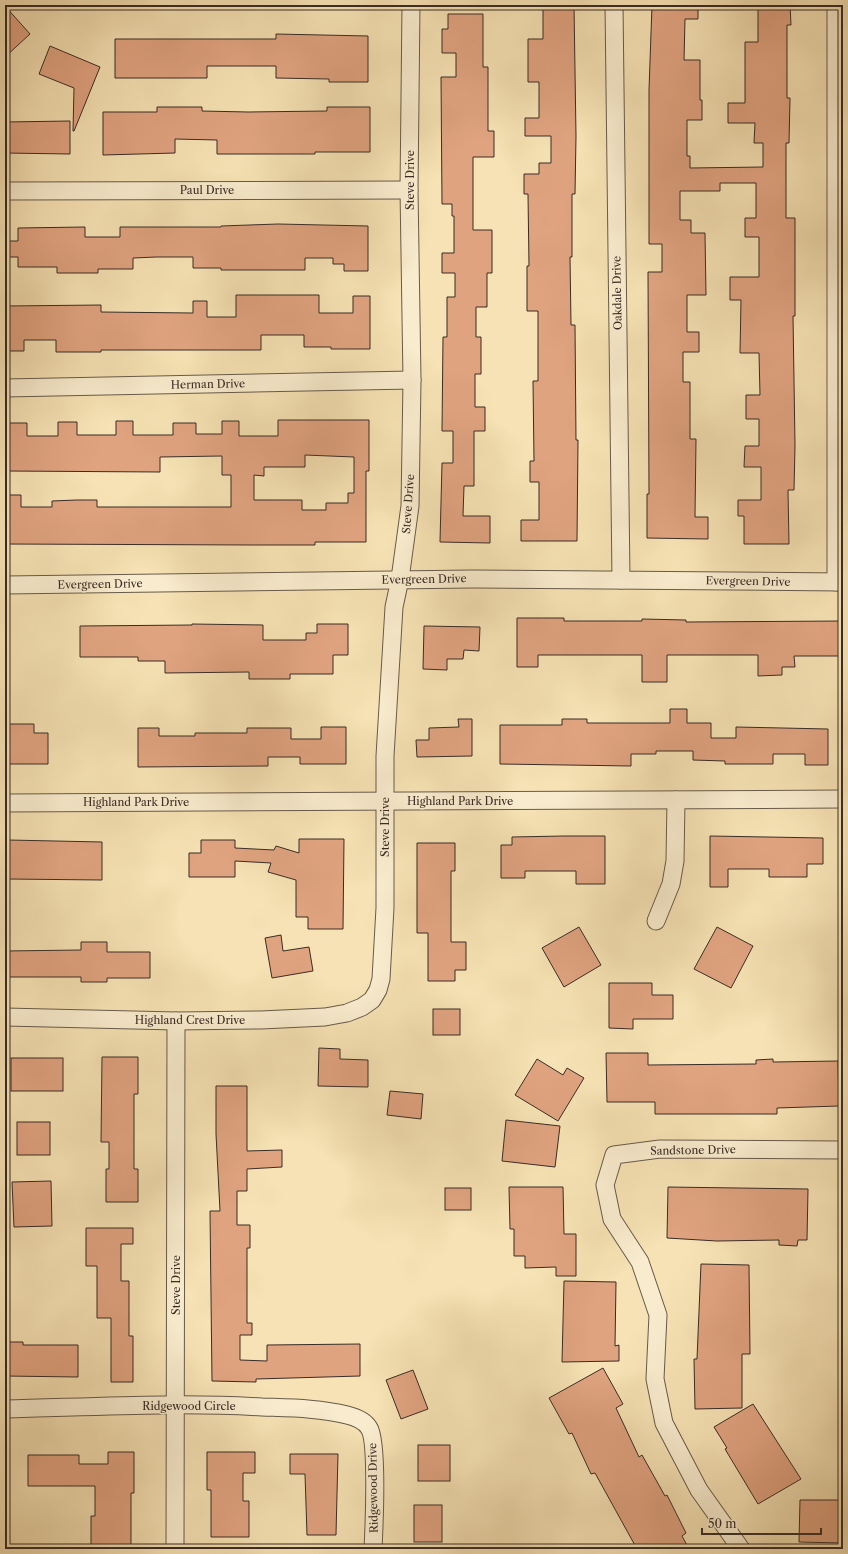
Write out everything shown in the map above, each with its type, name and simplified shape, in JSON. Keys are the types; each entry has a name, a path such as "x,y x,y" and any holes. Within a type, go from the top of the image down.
{"street":[{"name":"Steve Drive","path":"372,1000 378,990 381,979 385,908 385,756 394,607 400,579 410,506 412,380 409,190 411,5"},
{"name":"Oakdale Drive","path":"614,5 621,580"},
{"path":"836,5 839,582"},
{"name":"Paul Drive","path":"5,191 409,190"},
{"name":"Herman Drive","path":"5,388 412,380"},
{"name":"Evergreen Drive","path":"5,585 400,579 839,582"},
{"name":"Highland Park Drive","path":"5,803 843,799"},
{"path":"656,921 671,884 675,861 676,800"},
{"name":"Highland Crest Drive","path":"5,1017 176,1021 261,1020 326,1017 347,1013 362,1007 372,1000"},
{"name":"Steve Drive","path":"175,1549 176,1021"},
{"name":"Sandstone Drive","path":"741,1549 699,1490 664,1422 655,1379 658,1316 640,1262 612,1219 605,1185 614,1155 660,1149 843,1150"},
{"name":"Ridgewood Circle","path":"5,1409 229,1405 320,1410 348,1415 361,1420 369,1428"},
{"name":"Ridgewood Drive","path":"369,1428 374,1451 374,1549"}],"building":[{"path":"543,5 574,5 576,136 575,194 572,194 572,257 570,257 571,325 575,325 576,440 578,440 577,541 521,541 521,520 539,520 539,482 530,482 530,461 534,461 533,381 538,381 538,311 527,311 527,266 529,266 528,194 524,194 524,174 539,174 539,163 551,163 551,136 525,136 525,118 539,118 539,82 528,82 528,39 543,39"},
{"path":"652,5 698,5 698,19 685,19 684,60 700,60 700,100 702,100 702,120 687,120 687,156 690,156 690,168 763,167 763,143 754,143 755,123 728,123 728,103 745,103 745,42 758,42 758,5 790,5 791,25 787,25 787,98 790,98 789,143 786,143 786,218 795,218 795,316 793,316 795,446 794,490 788,490 789,544 744,544 744,516 738,516 738,500 761,500 761,467 744,467 745,446 759,446 759,419 746,419 746,395 760,395 759,353 740,353 741,300 730,300 730,277 759,277 759,237 745,237 745,218 756,218 756,183 720,183 720,191 680,191 680,220 691,220 691,233 705,233 706,295 687,295 687,332 699,332 699,352 683,352 683,382 690,382 690,439 696,439 695,517 708,517 708,539 647,538 647,494 649,494 648,272 662,272 662,244 649,244 649,90"},
{"path":"5,6 30,34 5,57"},
{"path":"448,14 483,14 483,67 488,67 488,131 494,131 494,157 473,157 473,230 492,230 492,273 487,273 487,307 476,307 476,337 481,337 481,374 475,374 475,407 485,407 485,431 474,431 474,486 464,486 463,516 490,516 490,543 440,542 442,463 453,463 453,431 442,431 443,337 447,337 447,297 455,297 455,273 442,273 442,253 454,253 454,216 452,216 452,204 442,204 441,77 456,77 456,53 442,53 442,29 448,29"},
{"path":"276,34 368,36 368,82 329,82 329,79 276,78 276,66 207,66 207,78 115,78 115,39 276,39"},
{"path":"50,46 100,67 74,131 74,88 39,74"},
{"path":"157,107 202,107 202,111 248,112 327,111 327,107 370,107 370,152 315,152 315,154 217,154 217,140 175,139 175,153 103,155 103,112 157,112"},
{"path":"70,121 70,154 5,153 5,122"},
{"path":"278,224 368,226 368,271 344,271 344,264 333,264 333,258 305,258 305,270 221,270 221,268 193,268 193,257 156,257 133,258 133,269 98,269 98,273 57,273 57,267 18,267 18,257 6,257 6,241 18,241 18,228 85,227 85,237 120,237 120,227 221,227"},
{"path":"236,295 319,295 319,313 353,313 353,296 370,296 370,349 304,347 304,335 261,335 261,350 101,350 101,352 56,352 56,340 24,340 24,351 5,351 5,306 101,305 101,312 193,313 193,301 207,301 207,317 236,317"},
{"path":"278,420 369,420 369,471 366,471 366,542 315,542 315,545 5,544 5,495 21,495 21,507 52,507 52,501 97,500 97,507 231,507 231,475 222,475 222,456 160,457 160,472 6,471 6,423 27,423 27,436 58,436 58,422 77,422 77,435 116,435 116,421 133,421 133,435 173,435 173,423 196,423 196,434 222,434 222,421 239,421 239,436 278,436","holes":["305,455 354,457 354,493 348,493 348,503 326,503 326,510 302,510 302,500 254,500 254,475 264,476 264,467 305,467"]},
{"path":"517,618 564,618 564,621 642,621 642,619 686,620 686,622 843,621 843,656 794,656 795,667 782,667 782,675 758,676 758,655 667,655 667,682 642,682 642,655 538,655 538,667 517,667"},
{"path":"192,624 263,625 263,640 306,640 306,633 317,633 317,624 348,624 348,655 333,655 333,674 290,674 290,679 249,679 249,672 165,673 165,661 138,661 138,657 80,657 80,626"},
{"path":"424,626 480,627 479,651 464,650 463,659 447,659 447,670 423,669"},
{"path":"670,709 687,709 687,723 711,723 711,738 736,738 736,727 828,729 828,765 805,765 805,754 773,754 773,764 725,764 725,761 693,760 693,751 656,751 656,754 631,754 631,766 500,764 500,725 562,725 562,719 587,719 587,723 670,723"},
{"path":"458,719 472,719 472,756 417,757 416,740 429,740 429,728 459,727"},
{"path":"5,724 34,724 34,733 48,733 48,764 5,764"},
{"path":"321,727 346,727 346,764 300,764 300,757 268,757 268,766 138,767 138,728 159,728 159,736 195,736 195,733 247,733 247,728 291,728 291,739 321,739"},
{"path":"605,836 605,884 576,884 576,871 525,871 525,878 501,878 501,845 512,845 512,837"},
{"path":"710,836 823,838 823,864 807,864 807,877 769,877 769,869 728,869 728,887 710,887"},
{"path":"299,839 344,839 343,929 308,929 308,917 296,917 296,880 268,872 271,863 235,861 235,877 189,877 189,853 201,853 201,840 235,840 235,848 274,850 276,846 299,853"},
{"path":"8,840 102,842 102,880 8,879"},
{"path":"417,843 455,843 455,871 451,871 451,942 466,942 466,970 455,970 455,981 428,981 428,933 417,933"},
{"path":"579,927 601,965 564,987 542,948"},
{"path":"717,927 753,946 731,988 694,969"},
{"path":"281,935 283,951 309,947 313,971 272,978 265,938"},
{"path":"81,942 107,942 107,952 150,952 150,978 107,978 107,982 81,982 81,977 5,977 5,951 81,950"},
{"path":"609,983 652,983 652,995 673,995 673,1019 633,1019 633,1029 609,1028"},
{"path":"433,1009 460,1009 460,1035 433,1035"},
{"path":"319,1048 340,1049 340,1059 368,1060 368,1087 318,1086"},
{"path":"606,1053 648,1053 648,1065 756,1064 756,1060 773,1059 773,1062 838,1061 839,1106 777,1108 777,1114 655,1114 655,1102 607,1102"},
{"path":"102,1057 138,1057 138,1094 134,1094 134,1169 138,1169 138,1202 106,1202 106,1169 109,1169 109,1142 101,1142"},
{"path":"11,1058 63,1058 63,1091 11,1091"},
{"path":"537,1059 563,1075 567,1068 584,1078 558,1121 515,1095"},
{"path":"216,1086 247,1086 247,1151 282,1150 282,1167 247,1169 247,1191 237,1191 237,1225 250,1225 250,1248 247,1248 247,1323 252,1323 252,1335 240,1335 240,1360 267,1361 267,1345 360,1344 360,1376 256,1379 256,1382 212,1381 210,1211 220,1211 216,1134"},
{"path":"390,1091 423,1094 421,1119 387,1115"},
{"path":"506,1120 560,1126 555,1167 502,1161"},
{"path":"17,1122 50,1122 50,1155 17,1155"},
{"path":"51,1181 52,1226 14,1227 12,1182"},
{"path":"509,1187 563,1187 564,1234 576,1234 576,1276 556,1276 556,1267 525,1268 525,1256 514,1256 514,1229 510,1229"},
{"path":"668,1187 808,1189 807,1240 798,1240 797,1246 779,1245 779,1240 717,1241 667,1238"},
{"path":"445,1188 471,1188 471,1210 445,1210"},
{"path":"86,1228 133,1228 133,1244 121,1244 121,1281 129,1281 129,1336 133,1336 133,1382 111,1382 111,1318 97,1318 97,1266 86,1266"},
{"path":"701,1264 749,1265 750,1354 742,1354 742,1408 695,1409 694,1359 697,1359"},
{"path":"564,1281 616,1282 615,1346 619,1345 619,1361 562,1362"},
{"path":"5,1342 23,1342 23,1345 78,1345 78,1377 5,1376"},
{"path":"603,1368 623,1404 616,1408 639,1457 642,1455 665,1496 667,1495 686,1533 682,1536 689,1549 637,1549 595,1473 591,1474 572,1433 569,1434 549,1398"},
{"path":"413,1370 428,1409 401,1419 386,1380"},
{"path":"753,1404 801,1479 758,1504 725,1449 727,1448 714,1427"},
{"path":"418,1445 450,1445 450,1481 418,1481"},
{"path":"108,1452 134,1452 134,1493 131,1493 131,1549 91,1548 91,1516 95,1516 95,1486 28,1486 28,1455 79,1455 79,1464 108,1464"},
{"path":"207,1452 255,1452 255,1473 243,1473 243,1501 249,1501 249,1537 211,1537 211,1490 207,1490"},
{"path":"290,1454 338,1454 336,1535 307,1535 305,1474 290,1474"},
{"path":"800,1500 843,1500 842,1543 799,1542"},
{"path":"414,1505 442,1505 442,1542 414,1542"}]}
